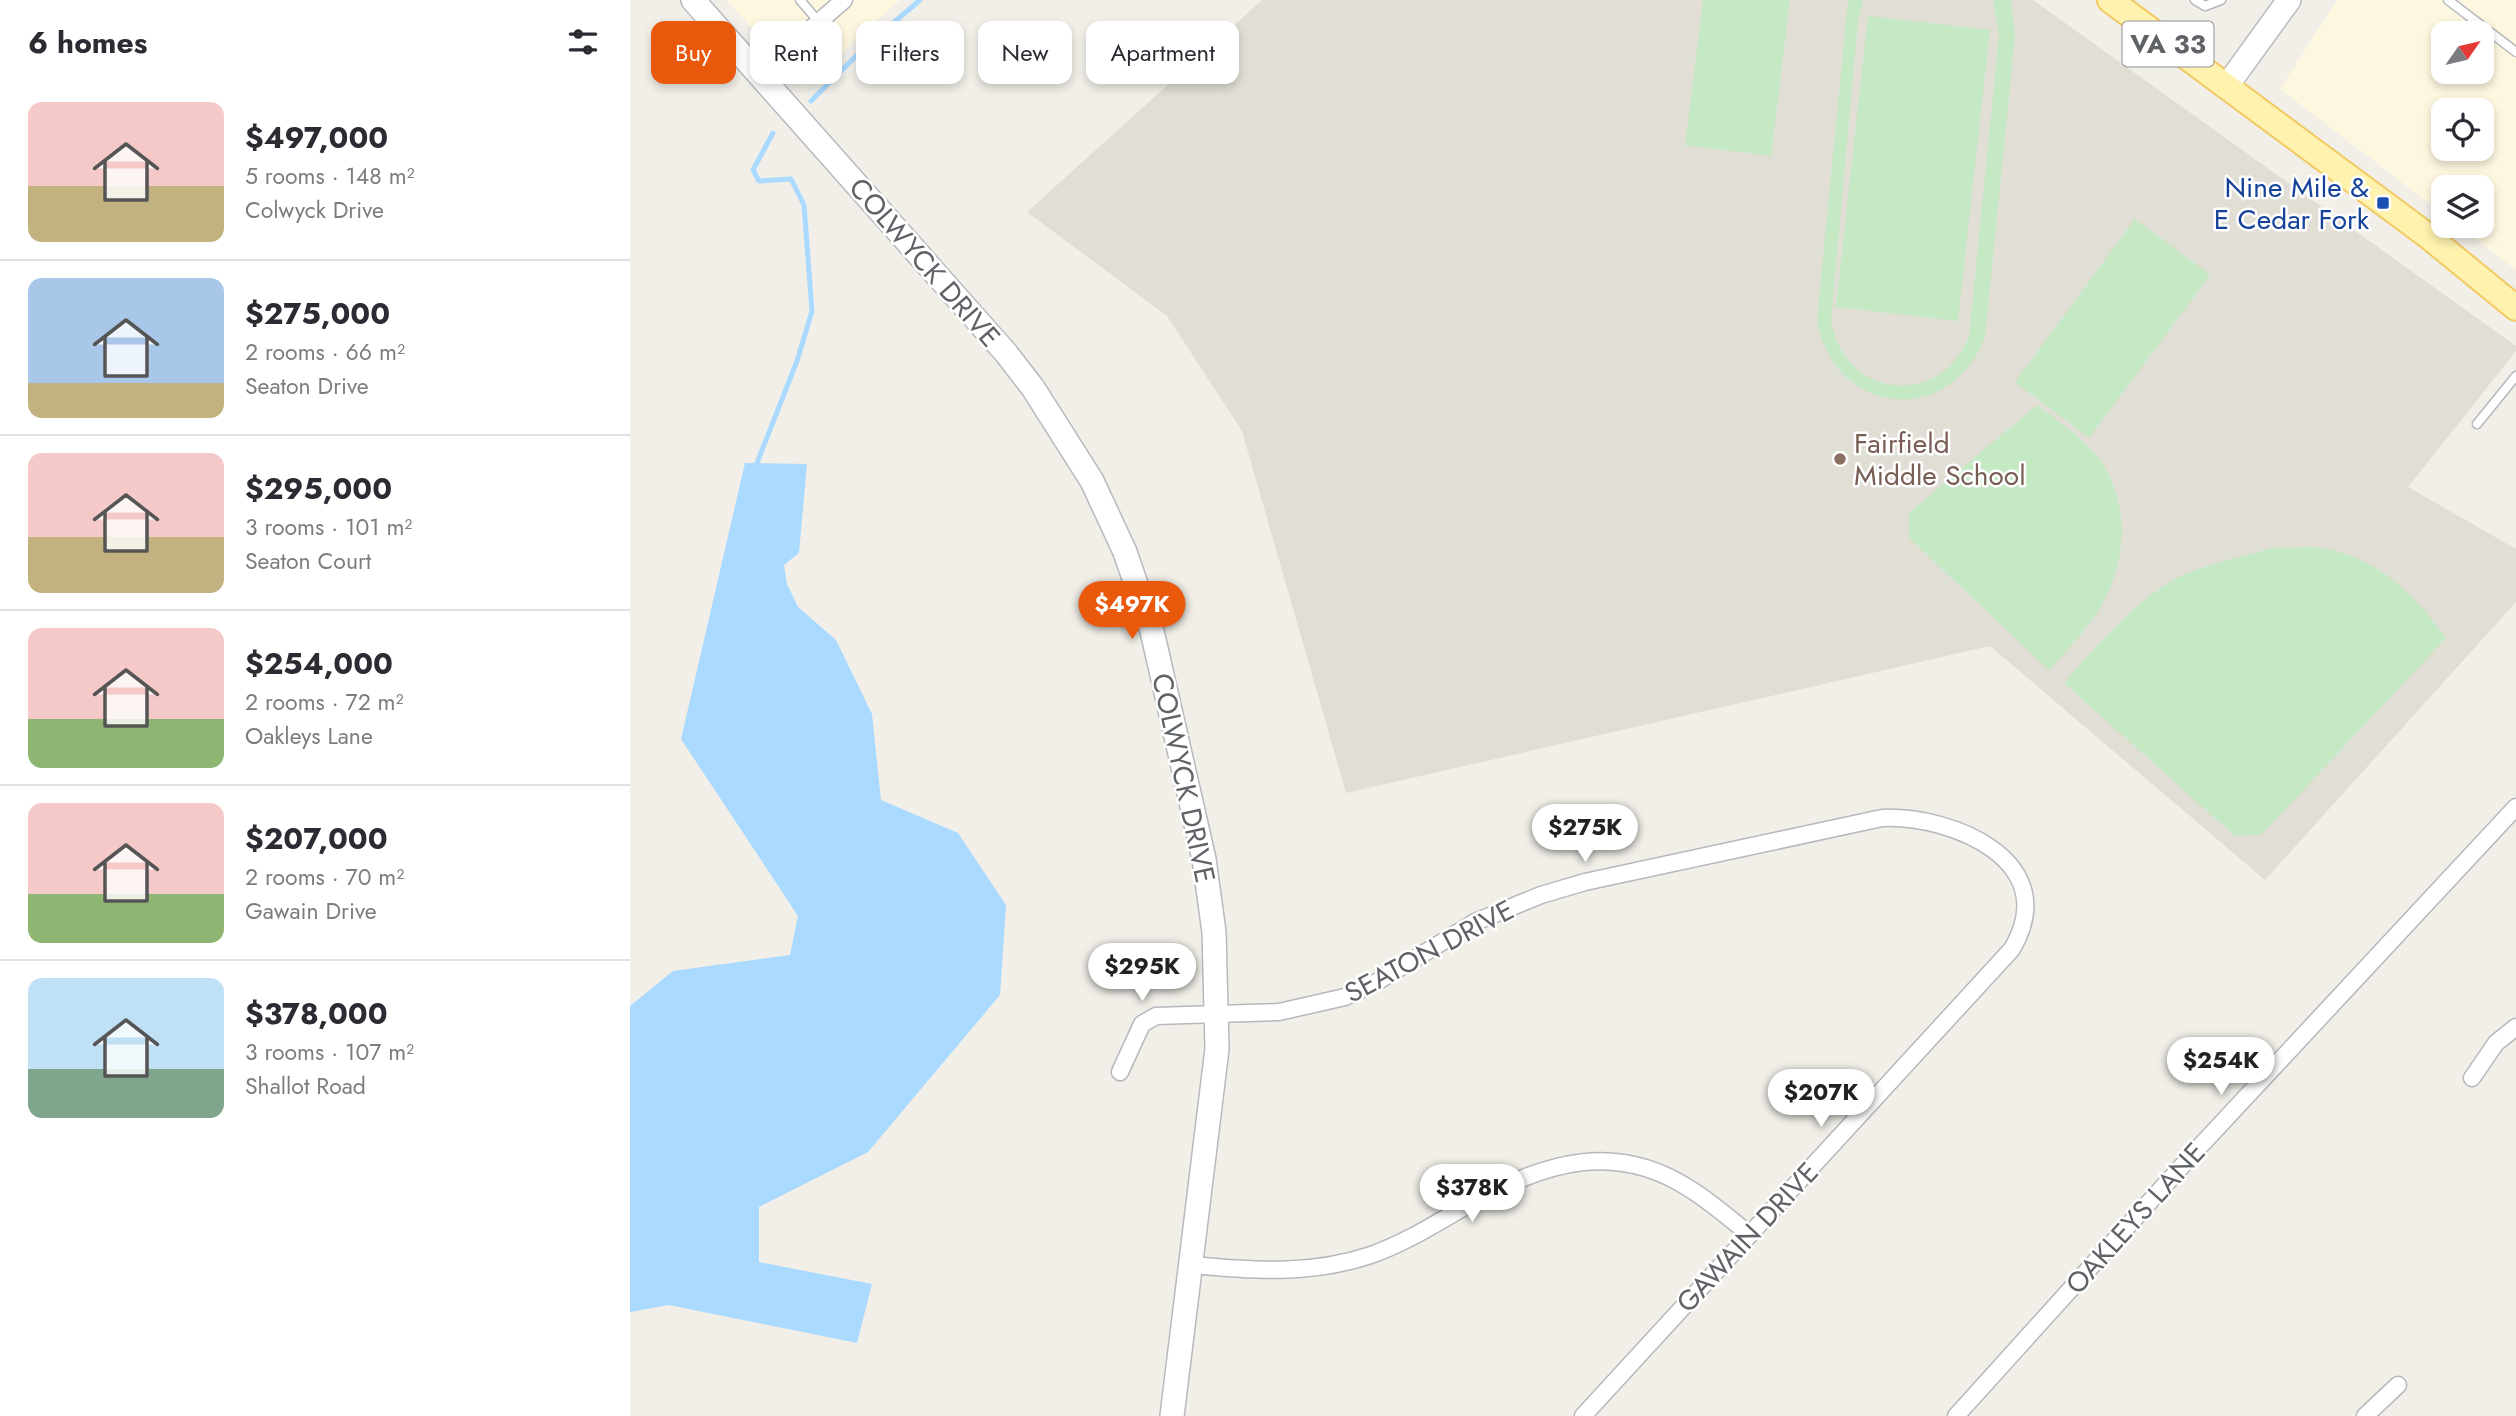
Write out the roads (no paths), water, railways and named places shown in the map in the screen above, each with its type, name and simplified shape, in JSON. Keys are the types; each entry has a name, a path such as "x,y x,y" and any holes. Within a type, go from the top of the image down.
{"main road":[{"name":"VA 33","path":"2110,0 2428,236 2516,308"}],"street":[{"name":"COLWYCK DRIVE","path":"693,0 750,64"},
{"path":"819,21 844,0"},
{"path":"2226,87 2289,0"},
{"name":"COLWYCK DRIVE","path":"768,84 1006,353 1033,388 1092,481 1125,552 1152,632 1193,804 1214,932 1216,1013 1211,1111 1172,1416"},
{"name":"OAKLEYS LANE","path":"1956,1416 2191,1156 2516,807"},
{"name":"SEATON DRIVE","path":"1120,1072 1142,1024 1165,1014 1279,1012 1312,1007 1345,997 1375,983 1475,922 1541,895 1585,882 1882,818 1917,818 1967,834"},
{"name":"GAWAIN DRIVE","path":"1583,1416 2012,949 2020,936 2026,908 2017,874 2003,857 1967,834"},
{"path":"2472,1078 2496,1043 2516,1027"},
{"path":"1192,1265 1264,1272 1335,1265 1373,1254 1413,1236 1527,1174 1574,1162 1620,1163 1674,1180 1749,1234"},
{"path":"2365,1416 2398,1385"}],"lane":[{"path":"800,0 817,21"},
{"path":"2195,0 2205,6 2221,0"},
{"path":"2448,0 2516,52"},
{"path":"2477,424 2516,376"}],"water":[{"path":"745,463 807,464 799,553 784,565 787,584 798,607 836,640 872,714 881,800 958,833 1006,905 1000,995 868,1152 759,1207 759,1262 872,1284 857,1343 669,1305 630,1312 630,1006 673,971 790,955 798,916 681,739"}],"waterway":[{"path":"811,101 865,47 920,0"},
{"path":"757,463 797,361 812,311 804,205 791,179 759,181 753,170 773,133"}],"place":[{"name":"Nine Mile & E Cedar Fork","path":"2383,203"},
{"name":"Fairfield Middle School","path":"1840,459"}]}
